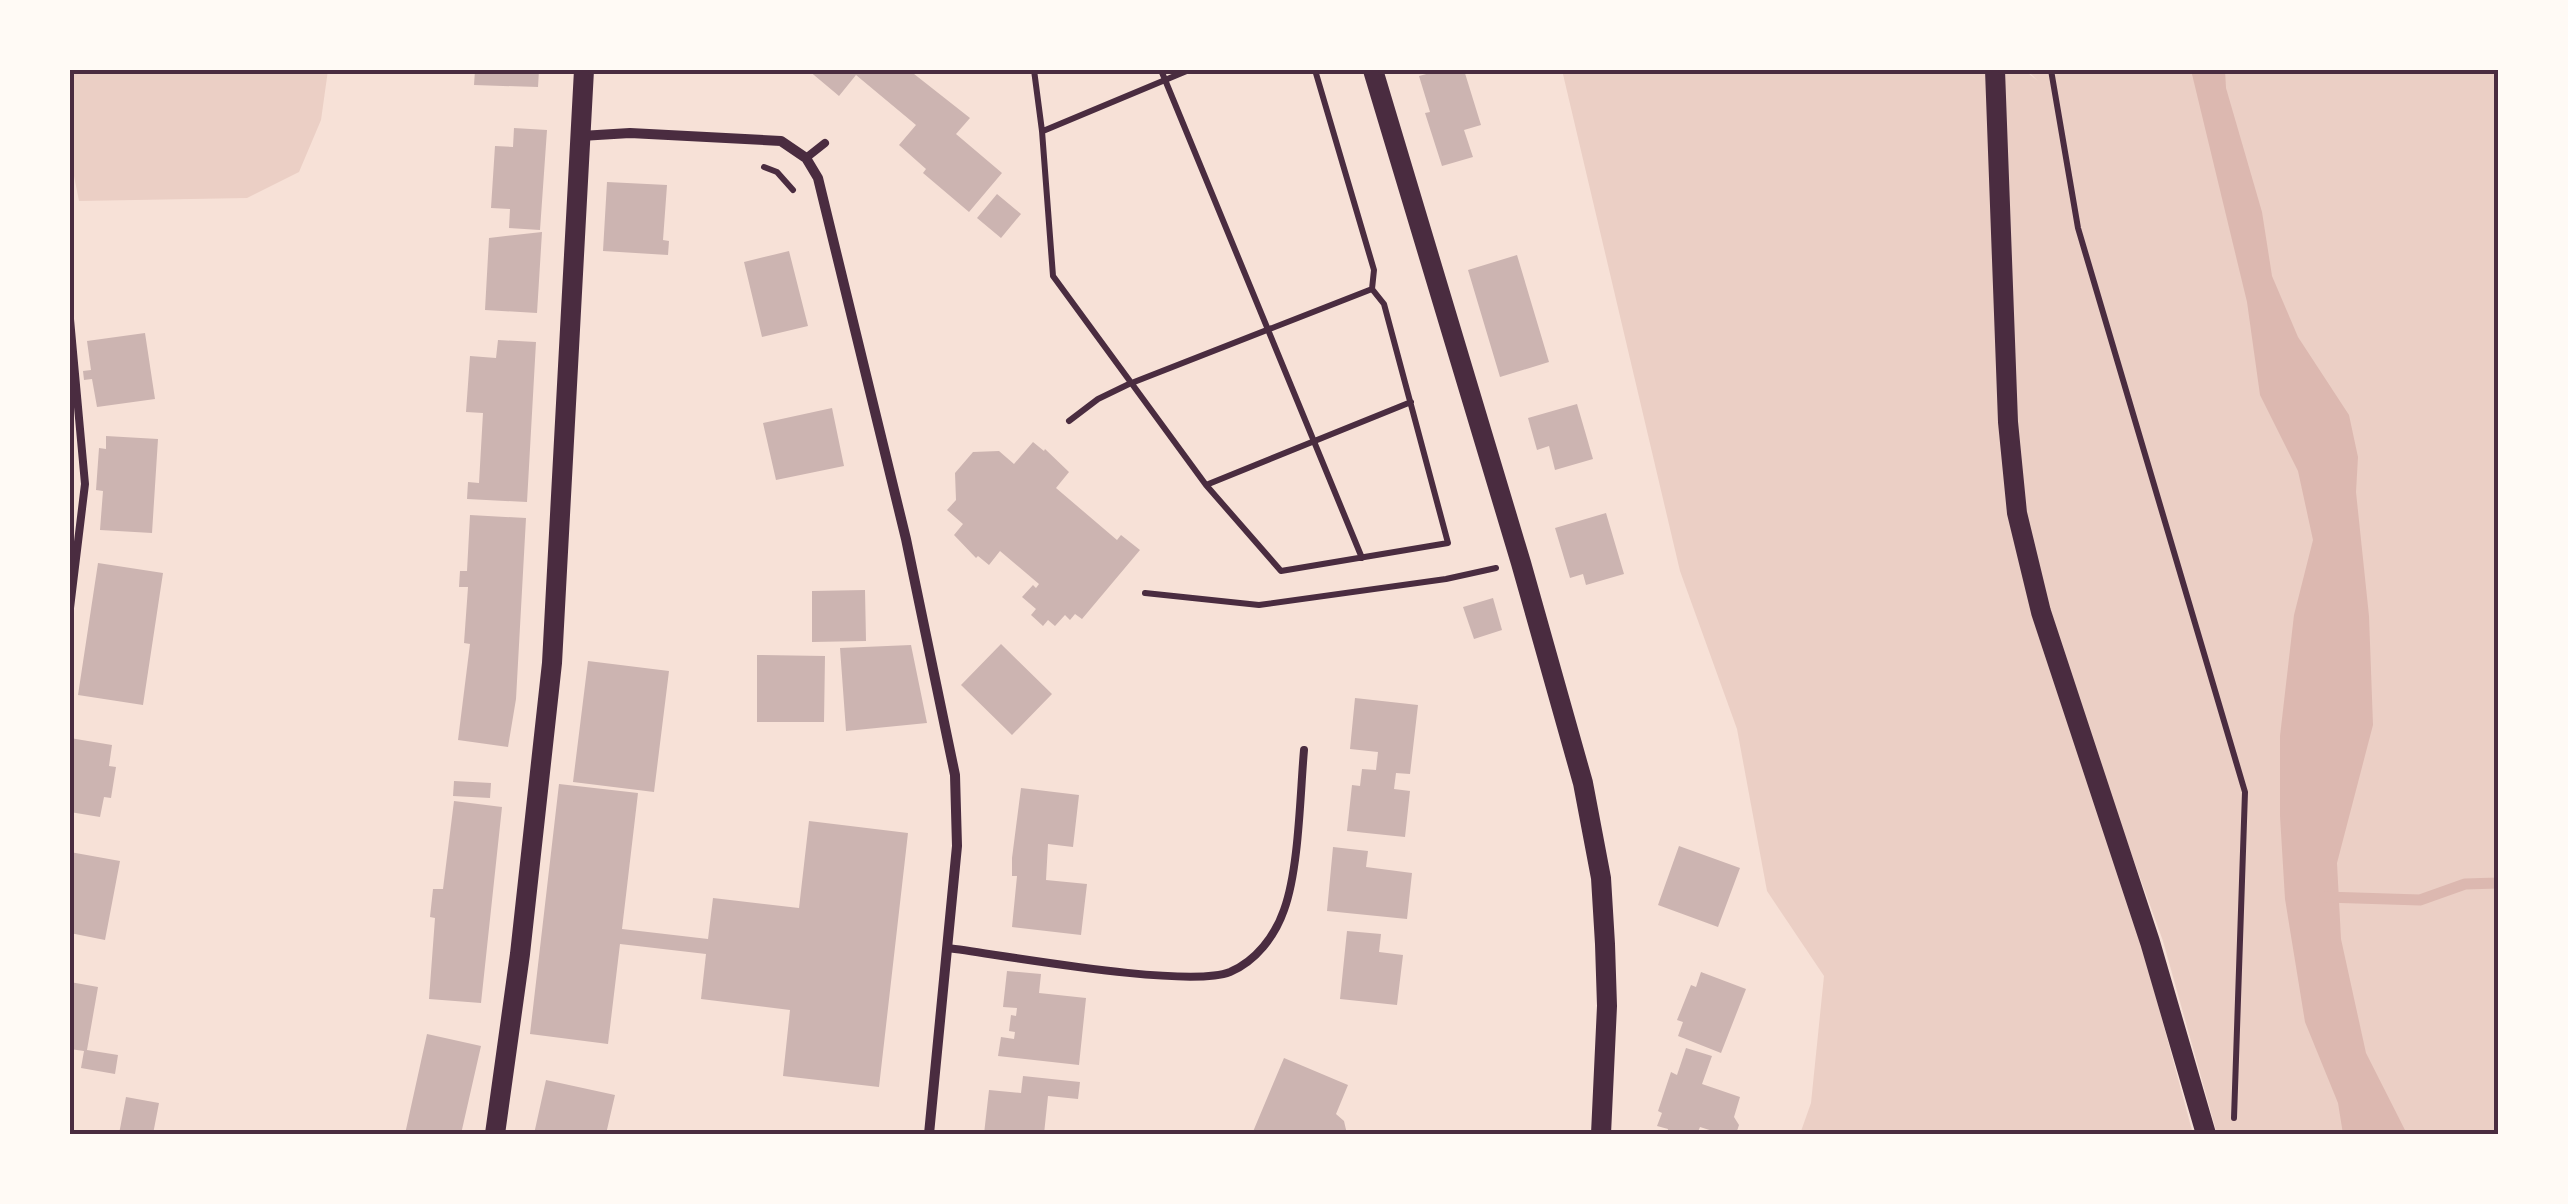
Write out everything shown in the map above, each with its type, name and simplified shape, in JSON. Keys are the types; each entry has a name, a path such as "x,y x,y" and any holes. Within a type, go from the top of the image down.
{"main road":[{"path":"495,1134 520,954 552,662 584,70"},
{"path":"1373,70 1583,783 1602,878 1607,1006 1602,1134"},
{"path":"1995,70 2007,404 2017,513 2041,612 2150,942 2206,1134"}],"street":[{"path":"582,136 768,139 794,148 806,158 818,178 928,634 953,760 957,846 929,1134"}],"lane":[{"path":"806,158 825,143"},
{"path":"70,318 85,484 70,608"},
{"path":"948,948 1162,975 1213,977 1232,971 1270,940 1284,910 1304,750"}],"path":[{"path":"1034,70 1053,276 1206,485 1280,571 1448,543 1384,304 1372,288 1374,270 1315,70"},
{"path":"1161,70 1362,558"},
{"path":"1042,131 1189,70"},
{"path":"2051,70 2078,228 2245,792 2234,1134"},
{"path":"759,165 777,172 797,198"},
{"path":"1068,421 1098,399 1130,384 1372,288"},
{"path":"1206,485 1411,402"},
{"path":"1145,594 1259,605 1521,563"}],"shaded area":[{"path":"70,70 328,70 321,120 299,172 247,198 79,201 70,156"},
{"path":"1562,70 1987,70 2010,512 2140,938 2193,1134 1800,1134 1811,1103 1824,976 1767,891 1737,729 1680,571"},
{"path":"2002,70 2024,70 2038,81 2027,70 2498,70 2498,1134 2217,1134 2163,941 2047,609 2023,513 2010,312"},
{"path":"2191,70 2225,70 2226,88 2262,212 2272,276 2298,337 2349,415 2358,457 2356,492 2369,616 2373,725 2337,863 2341,939 2366,1053 2407,1134 2343,1134 2338,1103 2305,1022 2285,899 2280,736 2294,615 2313,540 2298,471 2260,395 2247,302"}],"building":[{"path":"475,70 539,70 538,87 474,85"},
{"path":"663,70 663,74 620,73"},
{"path":"808,70 909,70 970,118 956,134 1002,173 969,212 923,173 926,169 899,145 916,125 856,75 839,96"},
{"path":"1441,70 1464,70 1481,125 1464,130 1473,157 1442,166 1425,113 1430,112 1419,76"},
{"path":"514,128 547,130 540,230 509,228 510,209 491,208 495,146 513,147"},
{"path":"607,182 667,185 663,240 669,241 668,255 603,251"},
{"path":"997,194 1021,214 1001,238 977,218"},
{"path":"542,232 537,313 485,310 489,238"},
{"path":"789,251 808,326 762,337 744,262"},
{"path":"1517,255 1549,362 1500,377 1468,270"},
{"path":"145,333 155,399 97,407 92,379 84,380 83,371 91,370 87,341"},
{"path":"498,340 536,342 527,502 467,499 468,482 479,483 483,413 466,412 470,356 496,358"},
{"path":"1577,404 1593,459 1555,470 1549,446 1537,450 1528,418"},
{"path":"832,408 844,466 776,480 763,423"},
{"path":"106,436 158,439 152,533 100,530 103,491 96,490 99,448 106,449"},
{"path":"1033,442 1069,472 1056,488 1117,540 1121,535 1140,550 1082,619 1075,614 1070,620 1065,615 1055,626 1048,620 1043,626 1031,615 1036,609 1022,597 1039,584 1000,551 989,565 976,558 954,535 963,524 947,510 956,500 955,473 973,452 999,451 1014,464"},
{"path":"1606,513 1624,574 1586,585 1583,574 1570,578 1555,528"},
{"path":"470,515 526,518 516,699 508,747 458,740 470,644 464,643 468,587 459,587 460,571 467,571"},
{"path":"98,563 163,573 143,705 78,695"},
{"path":"865,590 866,641 812,642 812,591"},
{"path":"1493,598 1502,630 1474,639 1463,607"},
{"path":"1001,644 1052,694 1012,735 961,685"},
{"path":"911,645 927,723 846,731 840,648"},
{"path":"757,655 825,656 824,722 757,722"},
{"path":"588,661 669,671 654,792 573,782"},
{"path":"1355,698 1418,705 1410,774 1396,773 1394,789 1410,791 1405,837 1347,831 1352,785 1360,786 1362,769 1376,770 1378,752 1350,749"},
{"path":"70,738 112,745 109,766 116,767 111,798 104,797 100,817 70,812"},
{"path":"454,781 491,783 490,798 453,796"},
{"path":"559,784 638,793 622,929 708,939 713,898 799,908 809,821 908,833 879,1087 783,1076 790,1010 701,999 706,954 620,944 608,1044 530,1034"},
{"path":"1021,788 1079,795 1073,847 1048,844 1046,880 1087,884 1081,935 1012,927 1017,876 1012,876 1012,858"},
{"path":"454,801 502,807 481,1003 429,999 435,918 430,917 433,889 443,889"},
{"path":"1679,846 1740,868 1718,927 1658,905"},
{"path":"1333,847 1368,851 1366,867 1412,873 1407,919 1327,911"},
{"path":"70,852 120,861 105,940 70,933"},
{"path":"1347,931 1381,934 1379,952 1403,955 1397,1005 1340,999"},
{"path":"1007,971 1041,974 1039,993 1086,998 1079,1065 998,1056 1001,1037 1014,1039 1015,1032 1009,1031 1011,1015 1016,1016 1017,1008 1003,1007"},
{"path":"1701,972 1746,989 1721,1053 1678,1036 1683,1022 1677,1020 1691,985 1696,987"},
{"path":"70,982 98,987 87,1050 118,1055 115,1074 81,1068 84,1051 70,1049"},
{"path":"427,1034 481,1046 461,1134 405,1134"},
{"path":"1686,1048 1712,1056 1702,1084 1740,1097 1734,1117 1739,1125 1736,1134 1700,1127 1697,1134 1667,1134 1668,1129 1657,1126 1671,1072 1677,1075"},
{"path":"1284,1058 1348,1085 1336,1114 1344,1121 1347,1134 1252,1134"},
{"path":"1023,1076 1080,1082 1078,1099 1048,1096 1044,1134 984,1134 989,1090 1021,1093"},
{"path":"546,1080 615,1095 606,1134 534,1134"},
{"path":"126,1097 159,1103 153,1134 119,1134"}],"waterway":[{"path":"2325,897 2420,900 2465,884 2498,883"}]}
